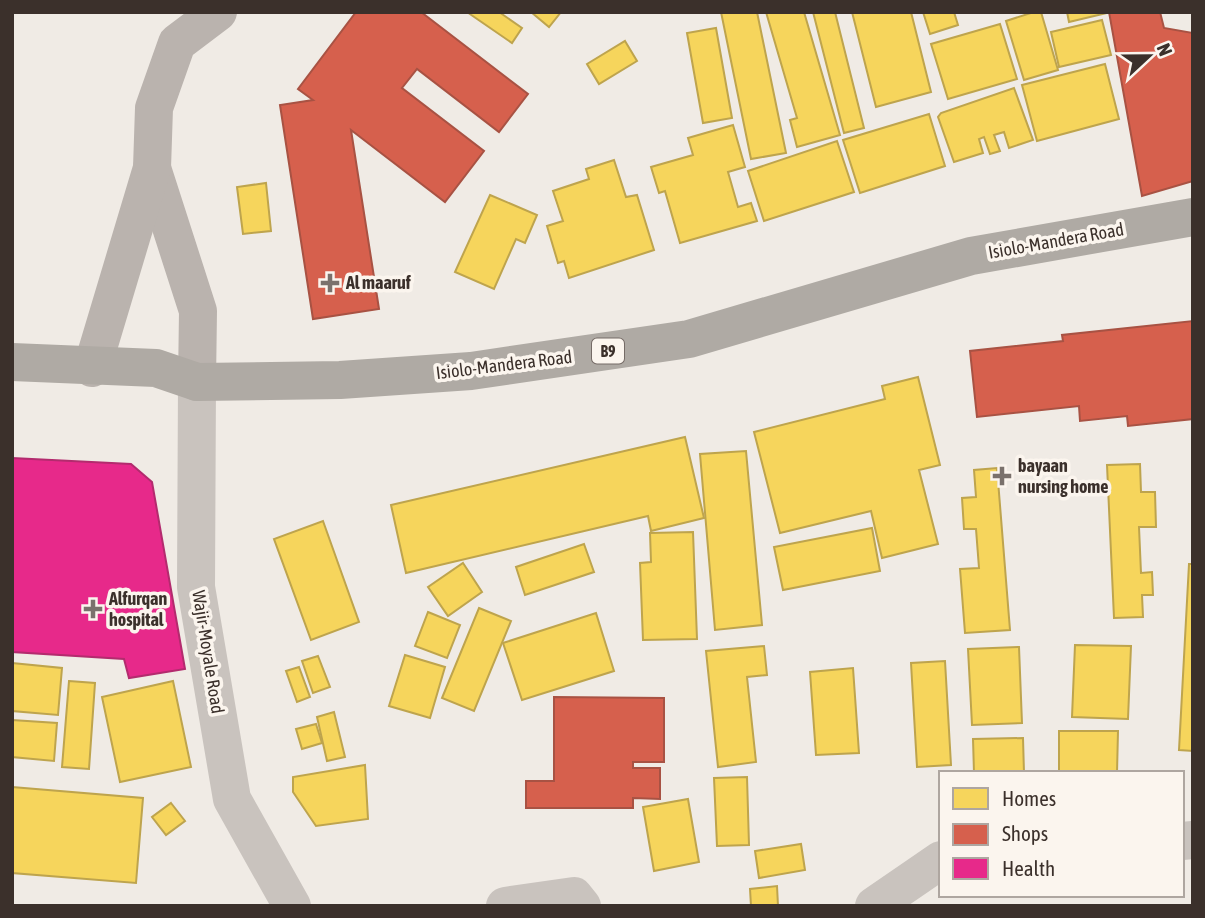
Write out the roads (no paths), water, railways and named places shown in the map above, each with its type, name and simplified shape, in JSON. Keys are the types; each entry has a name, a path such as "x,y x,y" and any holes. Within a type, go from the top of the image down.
{"highway":[{"name":"Isiolo-Mandera Road","path":"12,362 92,368 156,368 197,382 340,380 471,371 689,339 971,256 1193,217"}],"main road":[{"path":"92,368 152,168 154,108 177,43 218,12"},
{"path":"152,168 198,311 197,382"}],"street":[{"name":"Wajir-Moyale Road","path":"197,382 196,587 232,799 292,906"},
{"path":"874,906 939,861"},
{"path":"505,906 574,896 582,906"}],"place":[{"name":"Al maaruf","path":"330,283"},
{"name":"bayaan nursing home","path":"1002,476"},
{"name":"Alfurqan hospital","path":"93,609"}]}
